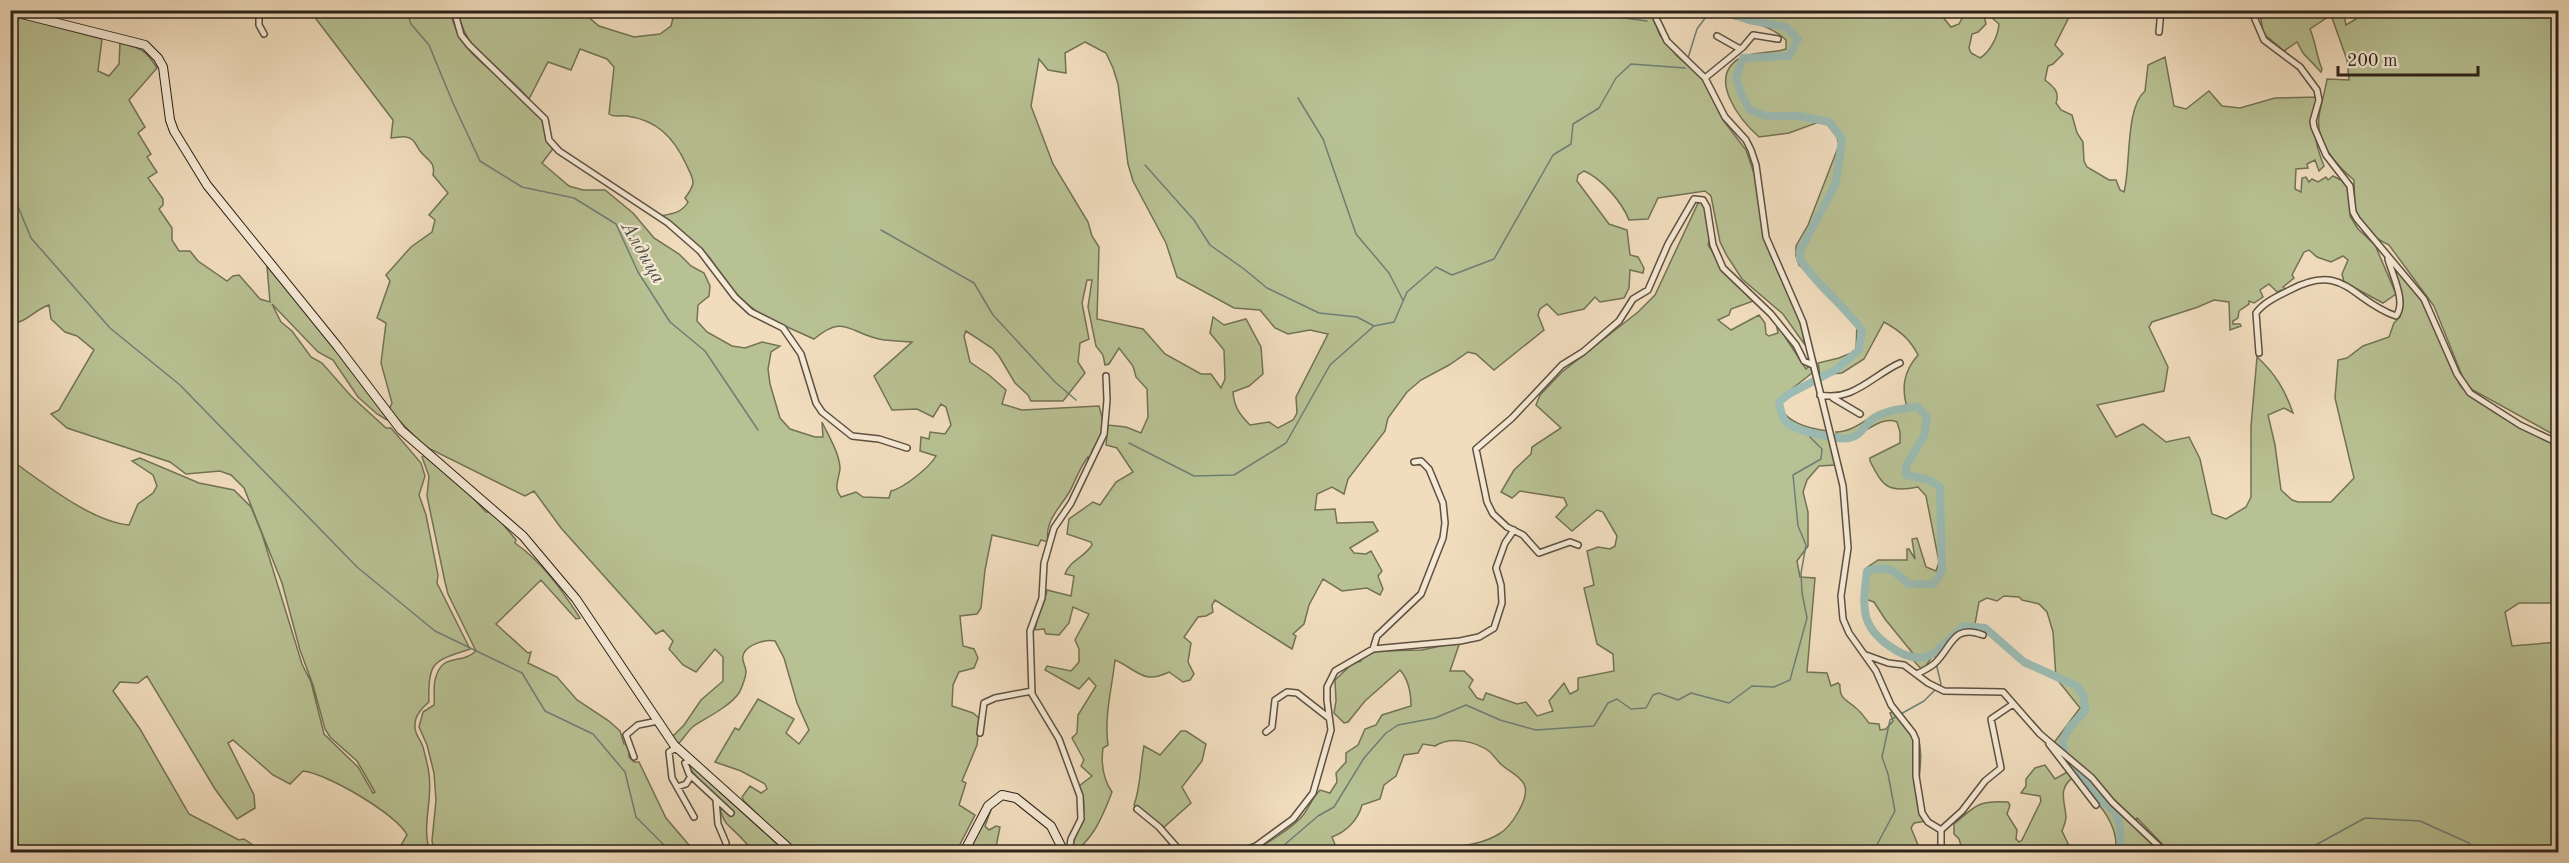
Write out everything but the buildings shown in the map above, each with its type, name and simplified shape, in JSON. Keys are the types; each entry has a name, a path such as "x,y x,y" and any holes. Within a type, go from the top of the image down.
{"street":[{"path":"260,10 259,25 264,34"},
{"path":"454,10 461,35 545,119 549,140 559,151 668,223 700,251 735,297 751,312 783,328 801,354 816,403 822,412 852,436 879,439 907,448"},
{"path":"1655,10 1656,18 1672,48 1705,78 1725,117 1746,140 1751,150 1756,165 1766,237 1803,322 1832,438 1847,514 1848,548 1841,596 1846,626 1876,671 1892,705 1916,740 1916,776 1922,813 1928,822 1941,830"},
{"path":"2159,32 2161,10"},
{"path":"2251,10 2264,39 2300,67 2318,90 2319,100 2313,121 2316,133 2326,155 2350,186 2353,212 2424,299 2457,374 2470,393 2520,425 2559,443"},
{"path":"10,11 145,45 152,51 163,67 170,120 174,131 207,185 402,430 507,520 560,579 680,751 793,852"},
{"path":"1705,78 1753,35 1778,39"},
{"path":"1717,36 1740,49"},
{"path":"1578,545 1570,542 1539,553 1523,535 1498,520 1489,507 1476,452 1478,446 1512,418 1562,365 1582,352 1619,321 1633,299 1648,290 1668,244 1694,199 1703,200 1707,207 1713,245 1723,268 1771,314 1796,345 1804,361 1814,368"},
{"path":"2259,353 2256,313 2269,301 2312,279 2342,283 2396,316 2399,312 2400,301 2387,254"},
{"path":"1833,398 1860,388 1886,369 1900,363"},
{"path":"1069,852 1071,839 1081,819 1080,796 1059,739 1032,691 1030,631 1042,598 1044,563 1057,522 1071,503 1104,434 1106,376"},
{"path":"1820,395 1833,398 1860,414"},
{"path":"1373,649 1377,636 1421,594 1445,530 1445,513 1439,490 1424,462 1414,462"},
{"path":"1239,852 1263,842 1293,819 1308,801 1317,783 1331,730 1327,687 1332,674 1347,662 1373,649 1460,641 1479,637 1494,628 1502,603 1501,585 1496,568 1505,543 1514,530"},
{"path":"1917,674 1936,662 1946,646 1958,636 1969,632 1983,636"},
{"path":"1864,654 1887,663 1904,665 1928,683 1944,691 1978,693 1998,691 2007,695 2096,805"},
{"path":"1876,671 1887,663"},
{"path":"980,733 982,707 986,701 1032,691"},
{"path":"1266,732 1272,727 1275,700 1287,692 1297,693 1329,718"},
{"path":"1941,852 1941,830 1962,811 1985,781 2001,768 1991,719 2013,704"},
{"path":"634,757 626,735 638,724 658,720"},
{"path":"2040,734 2092,778 2112,802 2165,852"},
{"path":"680,751 674,749 669,754 672,775 694,817"},
{"path":"690,761 685,765 691,776 731,813"},
{"path":"677,787 686,784 691,776"},
{"path":"964,852 988,806 1002,795 1016,798 1052,826 1064,852"},
{"path":"716,799 718,824 726,843"},
{"path":"1137,809 1159,827 1181,852"}],"green space":[{"path":"675,10 1650,11 1660,35 1677,56 1702,78 1723,120 1746,150 1760,191 1764,236 1799,314 1805,345 1783,314 1742,279 1727,256 1720,242 1711,196 1705,191 1658,198 1648,219 1629,220 1604,185 1584,171 1578,175 1577,181 1609,224 1627,230 1630,255 1638,257 1644,268 1643,273 1630,270 1629,288 1624,298 1600,302 1595,297 1584,309 1558,315 1547,304 1540,309 1538,315 1544,330 1494,370 1476,354 1468,352 1421,380 1407,392 1388,418 1385,431 1348,479 1344,494 1332,487 1317,494 1315,510 1335,509 1337,523 1373,522 1378,531 1350,548 1354,553 1366,554 1371,551 1382,571 1378,576 1383,589 1380,595 1367,588 1342,591 1323,579 1309,605 1304,624 1293,634 1296,636 1292,649 1215,600 1212,605 1213,612 1198,617 1184,637 1191,643 1188,662 1194,674 1190,680 1183,682 1169,672 1160,676 1147,677 1115,660 1108,713 1108,745 1103,748 1102,759 1103,771 1112,792 1091,835 1071,852 1083,813 1083,795 1079,786 1092,776 1081,766 1084,760 1072,738 1077,733 1078,715 1096,686 1089,678 1079,689 1045,670 1047,666 1071,671 1079,662 1079,649 1075,640 1089,614 1073,607 1069,623 1059,635 1046,634 1044,629 1035,630 1047,590 1071,596 1074,576 1065,574 1092,545 1091,542 1067,534 1069,519 1093,502 1100,505 1116,482 1133,472 1117,448 1106,445 1108,425 1126,427 1141,433 1148,417 1147,389 1136,377 1133,366 1119,348 1109,364 1105,365 1103,355 1096,346 1088,307 1092,280 1087,280 1082,303 1089,339 1080,343 1078,362 1085,373 1063,401 1031,401 1015,383 992,348 966,331 964,336 970,362 1006,390 1002,404 1022,410 1099,406 1104,424 1099,443 1083,465 1054,515 1048,528 1048,542 1041,540 1038,546 992,535 981,608 977,614 960,616 963,646 974,649 978,658 974,668 959,672 953,685 952,706 973,713 980,719 977,745 962,781 966,783 959,805 975,815 956,852 796,852 742,797 750,786 761,793 767,789 765,784 741,771 715,762 735,728 739,730 758,699 794,719 786,733 799,744 809,730 797,703 784,658 775,641 760,642 746,650 743,658 746,673 739,693 725,707 692,727 676,746 671,738 684,725 701,700 723,681 723,657 715,649 696,672 683,665 669,649 673,641 663,630 656,634 561,528 534,491 525,496 424,446 389,410 392,403 381,363 386,323 377,318 390,281 386,275 411,247 432,232 435,220 429,215 448,193 433,175 432,164 413,140 404,137 391,138 393,120 310,11 451,11 454,25 468,49 539,114 555,146 542,163 569,186 583,190 605,190 633,213 654,238 704,273 710,286 709,296 698,305 697,321 707,332 732,346 745,348 762,342 780,346 771,352 768,369 780,418 790,429 815,437 823,437 822,422 838,457 840,469 837,486 841,497 856,492 863,497 889,498 891,491 903,486 916,476 936,456 920,451 921,437 929,439 930,432 945,434 951,425 946,407 941,404 933,417 917,409 892,410 874,376 912,342 879,339 840,326 832,327 814,339 763,316 739,298 709,257 660,216 676,212 686,206 688,202 685,198 693,185 692,178 676,146 656,126 638,118 609,114 614,67 607,59 580,49 571,70 548,62 529,99 477,50 462,27 458,11 581,11 599,26 634,37 660,34 671,26","holes":["1085,42 1106,53 1118,84 1128,164 1133,181 1166,243 1177,277 1234,308 1260,310 1275,328 1288,334 1310,330 1328,334 1296,397 1297,413 1293,420 1278,428 1269,422 1250,425 1236,406 1233,392 1249,386 1263,374 1261,347 1246,319 1224,325 1213,317 1210,333 1224,350 1225,379 1221,388 1211,374 1201,374 1165,354 1143,329 1097,319 1099,247 1092,236 1088,222 1053,164 1031,106 1039,59 1048,70 1066,73 1065,53"]},
{"path":"1917,10 1923,17 1938,11 1951,27 1959,24 1966,11 1983,11 1986,24 1978,32 1972,34 1969,48 1971,53 1980,58 1991,47 1997,33 1999,24 1992,18 1992,11 2072,11 2055,45 2063,54 2048,66 2045,80 2055,90 2056,103 2061,110 2072,115 2077,133 2083,142 2084,161 2087,167 2109,180 2116,180 2120,190 2124,192 2131,124 2134,110 2145,91 2148,65 2165,57 2174,106 2186,109 2209,91 2222,106 2240,108 2275,98 2320,97 2315,132 2324,166 2319,171 2315,160 2307,164 2308,168 2296,169 2295,189 2301,192 2302,178 2306,177 2309,182 2312,179 2318,182 2326,177 2328,180 2333,176 2347,183 2351,189 2350,216 2358,229 2375,245 2396,294 2383,303 2344,282 2342,274 2348,260 2343,256 2331,262 2317,257 2309,250 2304,252 2292,275 2294,278 2283,287 2285,289 2277,292 2269,284 2260,290 2263,297 2254,303 2249,301 2249,304 2239,311 2238,318 2233,321 2233,324 2241,326 2230,330 2229,302 2214,300 2152,322 2149,327 2168,367 2164,391 2097,405 2116,437 2143,424 2166,442 2189,437 2200,459 2212,514 2226,519 2246,507 2251,497 2251,426 2257,357 2279,382 2293,413 2284,408 2268,415 2281,490 2292,500 2298,502 2331,502 2354,478 2335,398 2338,360 2347,358 2363,346 2389,337 2394,323 2400,317 2403,301 2386,259 2419,291 2460,385 2469,395 2558,444 2558,603 2519,603 2505,612 2512,646 2558,642 2558,852 2420,850 2415,852 2170,852 2137,818 2135,821 2159,852 2116,852 2116,840 2109,820 2074,777 2064,790 2066,817 2062,831 2072,852 2068,852 2065,848 2065,852 1963,852 1959,839 1954,834 1954,824 1972,809 1983,803 2008,802 2010,805 2007,814 2017,830 2016,839 2019,842 2041,801 2040,796 2021,793 2026,786 2026,779 2035,768 2045,765 2055,779 2069,771 2074,776 2074,770 2053,744 2080,708 2056,678 2053,632 2047,612 2039,604 2022,600 2019,597 2004,596 1997,601 1987,598 1979,602 1975,624 1967,626 1952,636 1932,657 1923,671 1914,661 1915,656 1874,602 1865,599 1862,594 1865,569 1878,560 1907,560 1907,549 1915,559 1912,539 1917,538 1926,567 1936,571 1939,562 1926,496 1918,487 1900,489 1888,486 1879,477 1870,461 1870,458 1900,443 1897,422 1882,422 1846,440 1839,440 1836,432 1846,431 1888,410 1908,411 1904,395 1906,374 1918,355 1904,336 1884,322 1864,359 1842,373 1820,375 1818,363 1856,351 1857,323 1836,297 1799,265 1796,256 1796,246 1808,225 1839,145 1834,126 1827,119 1789,133 1759,137 1736,110 1726,88 1726,77 1730,66 1740,58 1750,54 1786,49 1786,40 1766,27 1754,23 1693,11"},
{"path":"2260,11 2343,11 2346,25 2356,19 2355,11 2558,11 2558,437 2471,389 2463,378 2434,306 2389,245 2376,238 2355,212 2354,180 2341,168 2320,135 2319,116 2327,79 2349,80 2347,60 2331,15 2310,29 2321,72 2303,53 2297,42 2284,51 2263,33"},
{"path":"11,15 102,39 98,71 109,76 119,64 120,43 138,48 150,57 157,68 129,100 145,127 138,133 151,154 147,157 157,172 148,178 163,199 163,205 159,209 172,228 172,240 179,251 190,251 198,261 227,281 239,275 260,299 270,302 267,266 358,375 388,418 387,420 358,397 333,360 318,352 272,304 281,322 292,331 311,357 322,363 351,396 386,428 391,428 421,463 425,476 419,495 426,515 438,575 437,583 470,649 449,656 432,669 429,702 419,712 415,721 415,731 423,747 429,774 427,833 430,852 397,852 407,835 376,806 328,779 303,771 290,784 273,775 233,740 228,743 254,795 255,808 237,819 215,789 147,676 138,683 120,682 113,691 140,729 189,814 239,840 244,839 263,852 11,852 11,460 84,509 99,517 129,525 138,504 153,493 157,486 153,475 132,461 140,458 199,483 234,490 251,507 262,534 302,664 311,682 324,734 358,767 373,793 375,792 357,761 330,737 325,729 282,583 244,488 231,475 220,471 186,474 170,462 67,428 51,414 59,410 94,350 77,336 65,332 51,319 49,305 16,323 11,337"},
{"path":"1699,201 1707,201 1712,232 1708,245 1735,283 1757,302 1753,301 1731,309 1729,315 1718,320 1731,330 1759,315 1765,323 1766,334 1769,336 1778,333 1776,323 1806,369 1810,365 1812,373 1783,396 1779,403 1782,410 1792,420 1828,431 1835,465 1819,466 1807,480 1803,492 1808,512 1808,546 1797,561 1800,577 1815,578 1807,672 1827,673 1831,686 1838,683 1844,699 1869,723 1879,724 1880,730 1886,729 1893,721 1890,713 1898,710 1914,730 1918,737 1921,758 1919,800 1927,821 1914,823 1911,828 1921,852 1432,852 1474,844 1499,834 1514,819 1525,796 1522,781 1490,752 1471,743 1448,741 1435,746 1423,744 1418,753 1404,755 1396,776 1384,785 1380,799 1362,805 1351,825 1332,837 1338,852 1248,852 1270,841 1293,825 1304,814 1320,790 1330,793 1337,782 1336,773 1346,762 1346,753 1358,745 1365,729 1376,725 1382,715 1411,706 1408,686 1400,670 1365,701 1348,722 1344,723 1334,713 1335,680 1352,664 1361,661 1360,658 1377,651 1422,650 1460,642 1450,671 1464,671 1473,680 1469,687 1477,698 1483,700 1486,693 1517,704 1526,702 1537,716 1553,711 1549,701 1564,683 1570,694 1578,690 1578,678 1614,671 1613,654 1597,644 1584,588 1594,585 1587,551 1598,547 1610,549 1615,546 1617,536 1603,512 1597,510 1572,531 1556,517 1567,505 1564,498 1520,491 1512,498 1501,492 1514,470 1531,454 1532,447 1561,428 1536,405 1540,395 1562,372 1638,312 1655,295"},
{"path":"425,455 486,512 490,512 502,523 516,540 515,543 543,568 559,587 580,618 576,619 541,580 496,624 528,653 531,652 528,663 557,677 577,700 620,731 624,744 629,744 629,757 634,762 639,762 666,818 695,852 434,852 432,841 436,800 434,773 427,745 419,727 423,712 434,705 435,680 442,665 464,658 476,651 448,594 427,496 429,476 422,457"},
{"path":"1181,731 1186,731 1206,744 1202,761 1182,787 1191,803 1163,828 1134,805 1144,746 1160,755"},
{"path":"685,760 786,852 753,852 727,824 717,803"},
{"path":"992,807 985,826 989,830 996,826 1000,827 996,847 992,846 989,852 964,852 985,813"}],"waterway":[{"name":"Алдица","path":"406,10 411,24 429,45 480,161 522,187 574,198 616,224 638,272 670,322 705,351 758,430"},
{"path":"1467,13 1502,18 1511,10"},
{"path":"1564,10 1647,21"},
{"path":"1688,58 1697,29 1711,10"},
{"path":"1722,10 1749,20 1786,27 1798,39 1789,56 1743,58 1736,78 1750,110 1766,116 1800,116 1829,122 1842,139 1836,183 1800,251 1800,259 1814,278 1862,330 1859,350 1835,370 1789,394 1779,402 1784,419 1799,429 1836,438 1849,438 1861,431 1870,421 1893,411 1918,407 1927,418 1924,436 1906,466 1906,475 1929,480 1940,487 1942,571 1934,584 1909,584 1894,572 1880,568 1867,571 1864,597 1866,617 1870,626 1876,635 1897,651 1920,658 1936,651 1964,626 1985,628 2024,662 2077,686 2084,697 2085,711 2070,727 2063,740 2064,754 2094,794 2115,812 2120,826 2121,852"},
{"path":"1129,443 1194,476 1234,475 1286,443 1330,365 1374,326 1394,322 1407,292 1436,267 1452,275 1494,259 1553,155 1571,144 1573,124 1599,108 1616,78 1631,64 1685,68"},
{"path":"1298,98 1323,139 1356,234 1389,273 1403,300"},
{"path":"1145,165 1194,220 1210,245 1267,288 1319,313 1357,317 1374,326"},
{"path":"10,187 31,238 110,328 180,385 357,567 435,631 522,673 545,711 593,734 625,772 636,817 671,852"},
{"path":"881,230 974,283 993,315 1055,382 1076,400"},
{"path":"1276,852 1318,816 1334,807 1364,758 1386,733 1398,725 1435,718 1466,705 1500,720 1536,730 1594,726 1608,703 1617,699 1631,709 1646,708 1653,695 1659,693 1678,700 1691,693 1729,703 1752,686 1774,687 1790,680 1807,618 1801,573 1806,545 1798,526 1793,475 1821,459 1822,449 1808,432"},
{"path":"1934,652 1935,658"},
{"path":"1936,663 1941,684 1938,687"},
{"path":"1873,852 1895,811 1888,774 1882,757 1890,720 1924,701 1935,690"},
{"path":"2289,852 2312,847 2365,818 2420,821 2469,843 2478,852"}]}
